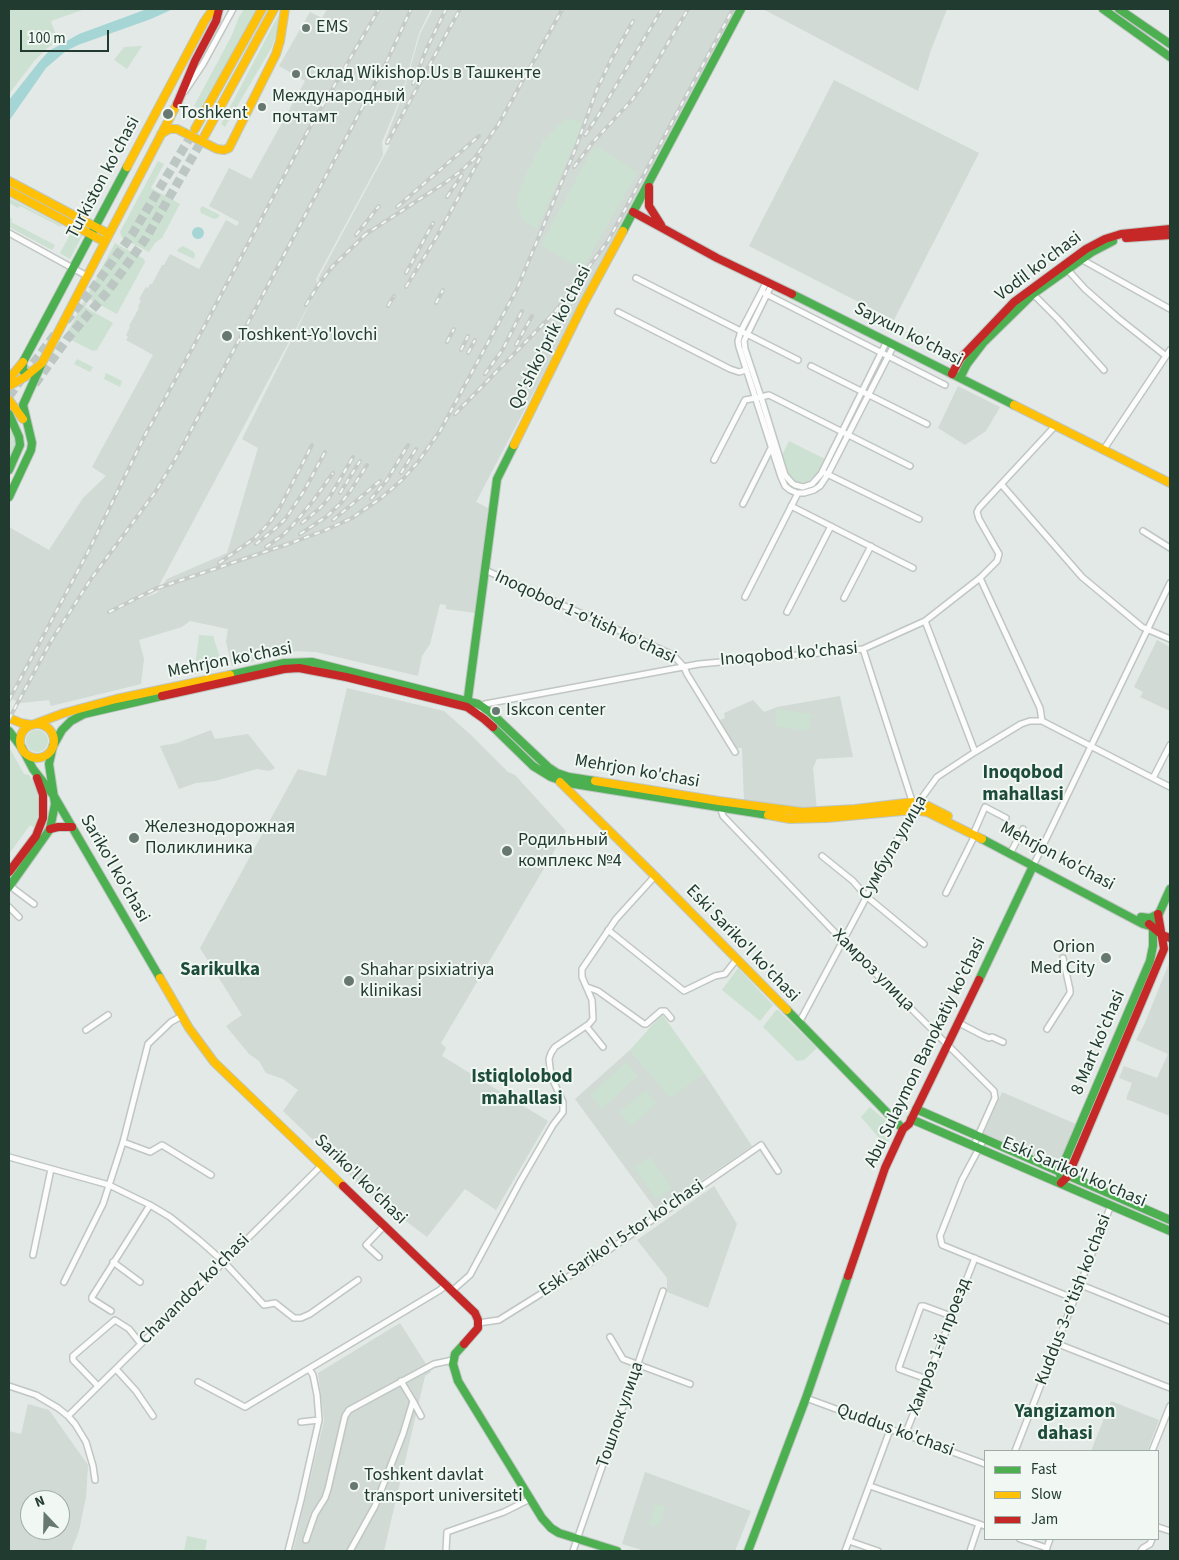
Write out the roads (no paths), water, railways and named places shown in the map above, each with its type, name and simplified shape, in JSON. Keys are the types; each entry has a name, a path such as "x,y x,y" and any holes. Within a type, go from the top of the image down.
{"main road":[{"path":"204,22 206,9"},
{"name":"Turkiston ko'chasi","path":"23,362 204,22 213,9"},
{"name":"Turkiston ko'chasi","path":"26,426 24,404 42,364 176,104 216,21 219,9"},
{"path":"195,129 262,9"},
{"path":"205,135 274,9"},
{"path":"161,134 169,129 177,129 217,149 224,150 229,148 276,54 284,9"},
{"name":"Qo'shko'prik ko'chasi","path":"467,704 497,479 567,336 741,9"},
{"path":"1103,9 1170,57"},
{"path":"1119,9 1170,44"},
{"path":"652,179 648,193 649,206 664,228"},
{"path":"9,181 107,238"},
{"path":"9,191 93,230"},
{"name":"Sayxun ko'chasi","path":"633,212 717,258 770,282 1056,424 1170,483"},
{"name":"Vodil ko'chasi","path":"956,376 960,359 1014,302 1086,249 1105,239 1121,234 1170,228"},
{"name":"Vodil ko'chasi","path":"956,376 983,343 1033,294 1081,259 1098,248 1116,240 1128,237 1170,235"},
{"path":"9,372 23,362"},
{"path":"23,362 23,371 25,373 31,372"},
{"path":"9,379 23,362"},
{"path":"9,386 42,364"},
{"path":"9,400 18,411 32,442 24,467 9,496"},
{"path":"9,414 20,441 18,452 9,470"},
{"name":"Mehrjon ko'chasi","path":"32,725 64,713 116,699 284,663 312,662 342,673 467,704 481,710 560,774 800,820 827,818 914,805 1012,850 1034,864 1141,917 1168,938"},
{"name":"Mehrjon ko'chasi","path":"53,746 62,730 75,718 88,713 284,669 342,673"},
{"name":"Mehrjon ko'chasi","path":"481,710 533,766 547,776 568,783 720,805"},
{"path":"9,718 21,723 42,725 51,731 54,741 53,746 46,754 36,757 26,753 22,748 21,737 27,727 32,725"},
{"name":"Sariko'l ko'chasi","path":"9,731 22,748 33,769 54,796 200,1046 214,1062 474,1310 478,1323"},
{"name":"Sariko'l ko'chasi","path":"53,746 48,767 54,796"},
{"path":"9,872 36,836 43,818 43,796 33,769"},
{"name":"Eski Sariko'l ko'chasi","path":"558,780 904,1129"},
{"path":"9,887 50,829 55,804 54,796"},
{"path":"50,829 72,827"},
{"name":"Mehrjon ko'chasi","path":"975,833 1143,924 1153,927"},
{"name":"Abu Sulaymon Banokatiy ko'chasi","path":"748,1551 806,1398 879,1183 904,1129 909,1124 959,1022 1034,864"},
{"name":"8 Mart ko'chasi","path":"1064,1174 1150,961 1153,946 1153,927 1170,888"},
{"path":"1141,917 1150,918 1158,914"},
{"name":"8 Mart ko'chasi","path":"1064,1174 1164,950 1168,938 1158,914"},
{"name":"Eski Sariko'l ko'chasi","path":"916,1109 1170,1220"},
{"name":"Eski Sariko'l ko'chasi","path":"911,1119 1170,1231"},
{"path":"1061,1183 1064,1174"},
{"path":"478,1323 475,1333 457,1351 453,1360 454,1371 458,1381 542,1518 551,1528 559,1533 617,1551"}],"street":[{"name":"Turkiston ko'chasi","path":"176,104 203,64 233,9"},
{"path":"9,233 87,276"},
{"name":"Vodil ko'chasi","path":"1081,259 1170,309"},
{"path":"1067,269 1085,289 1112,313 1166,356"},
{"path":"636,278 798,360"},
{"path":"770,282 741,330 738,341 754,397 785,475 792,483 799,486 808,486 825,473 842,432 862,392 882,353 891,343"},
{"path":"764,293 744,341 745,349 762,397 783,483 790,490 798,493 807,493 817,489 888,356 891,343"},
{"path":"764,293 945,385"},
{"path":"1033,294 1104,370"},
{"path":"618,312 730,369 739,372 746,370"},
{"path":"1104,449 1170,350"},
{"path":"811,366 926,424"},
{"path":"714,460 745,400 769,394 910,466"},
{"name":"Inoqobod ko'chasi","path":"481,710 486,704 684,666 863,649 925,621 980,578 997,561 999,557 998,552 979,519 977,512 980,505 1056,424"},
{"path":"743,504 774,447"},
{"path":"825,473 919,519"},
{"path":"1001,484 1082,576 1142,627 1170,639"},
{"path":"745,597 798,493"},
{"path":"791,506 914,568"},
{"path":"787,612 831,526"},
{"path":"1143,531 1170,548"},
{"path":"844,598 871,546"},
{"name":"Inoqobod 1-o'tish ko'chasi","path":"485,570 673,655 684,666"},
{"path":"980,578 1040,708 1042,722 1170,787"},
{"name":"Abu Sulaymon Banokatiy ko'chasi","path":"1034,864 1170,583"},
{"path":"925,621 975,752"},
{"path":"863,649 914,805"},
{"path":"684,666 687,674 735,752"},
{"name":"Сумбула улица","path":"799,1023 914,805 937,777 975,752 1021,724 1030,721 1042,722"},
{"path":"1153,778 1170,745"},
{"name":"Хамроз улица","path":"720,805 724,816 843,941 996,1094 982,1138"},
{"path":"946,893 985,808 1006,818"},
{"path":"1012,850 1023,829"},
{"path":"822,856 853,881 866,896 924,944"},
{"path":"198,1382 245,1407 440,1290 450,1287 470,1275 520,1182 553,1125 562,1116 563,1102 551,1076 549,1057 555,1047 586,1026 594,1016 592,1000 582,977 582,970 608,930 655,876"},
{"path":"9,887 34,904"},
{"path":"9,907 19,917"},
{"path":"608,930 684,991 715,976 725,974 736,960"},
{"path":"1047,1029 1070,993 1063,958"},
{"path":"587,987 598,991 644,1024 661,1010 666,1011 671,1018"},
{"path":"86,1030 108,1015"},
{"path":"64,1282 103,1204 123,1142 148,1044 171,1022 182,1016"},
{"path":"959,1022 982,1035 1002,1042"},
{"path":"586,1026 603,1047"},
{"path":"982,1138 962,1180 940,1236 940,1242 944,1246 1075,1299"},
{"path":"123,1142 150,1152 162,1145 211,1175"},
{"name":"Eski Sariko'l 5-tor ko'chasi","path":"478,1323 499,1320 587,1265 761,1145 778,1171"},
{"path":"9,1157 109,1185 150,1205 170,1217 224,1262 264,1305 273,1303 294,1318 301,1318 310,1314 358,1280"},
{"name":"Chavandoz ko'chasi","path":"68,1416 322,1165"},
{"path":"32,1255 51,1169"},
{"path":"111,1310 92,1298 150,1205"},
{"name":"Kuddus 3-o'tish ko'chasi","path":"1015,1450 1111,1205"},
{"path":"379,1257 366,1245 385,1225"},
{"name":"Хамроз 1-й проезд","path":"905,1436 974,1258"},
{"path":"113,1262 140,1282"},
{"path":"1081,1285 1170,1321"},
{"name":"Тошлок улица","path":"573,1551 663,1291"},
{"path":"927,1379 899,1369 921,1306 951,1316"},
{"path":"98,1386 74,1360 73,1356 115,1320 129,1329 141,1344"},
{"path":"610,1337 623,1359 690,1384"},
{"path":"1058,1344 1170,1388"},
{"path":"306,1540 315,1514 325,1498 349,1410 434,1364 453,1360"},
{"path":"116,1369 136,1391 152,1416"},
{"path":"288,1551 319,1420 313,1375 309,1370"},
{"path":"401,1381 421,1416"},
{"path":"9,1386 36,1395 68,1416 86,1442 96,1480"},
{"name":"Quddus ko'chasi","path":"806,1398 984,1464"},
{"path":"350,1551 375,1506 403,1434 413,1401"},
{"path":"1152,1450 1170,1406"},
{"path":"301,1422 319,1420"},
{"path":"845,1551 890,1430"},
{"path":"870,1486 984,1526"},
{"path":"446,1551 447,1532 504,1512 530,1498"},
{"path":"970,1551 979,1524"},
{"path":"1022,1540 1046,1550"},
{"path":"1141,1551 1150,1544 1152,1540"},
{"path":"849,1541 878,1551"}],"water":[{"path":"147,9 173,9 66,51 46,68 9,121 9,100 49,51 79,34"},
{"path":"196,227 200,227 204,233 200,239 196,239 192,235 192,231"}],"tunnel":[{"path":"66,321 94,287 133,233 195,129"},
{"path":"35,384 67,339 108,291 146,238 205,135"},
{"path":"9,396 56,333"}],"railway":[{"path":"9,700 89,550 144,437 309,129 379,9"},
{"path":"9,719 51,641 91,579 156,491 180,451 388,59 411,9"},
{"path":"413,84 426,50 446,9"},
{"path":"387,143 460,9"},
{"path":"585,135 662,9"},
{"path":"574,167 593,142 632,100 645,82 688,9"},
{"path":"455,414 555,312 608,241 733,9"},
{"path":"363,236 446,182 474,159 498,125 562,10"},
{"path":"109,612 155,589 326,530 352,518 381,498 403,479 418,462 440,431 517,289 575,150 597,89 633,21"},
{"path":"397,207 479,136"},
{"path":"406,287 436,238 480,158"},
{"path":"447,197 462,175"},
{"path":"356,235 379,206"},
{"path":"406,273 433,223"},
{"path":"306,305 332,267 369,231"},
{"path":"436,303 443,290"},
{"path":"388,306 394,296"},
{"path":"485,374 503,349 522,311"},
{"path":"516,345 532,316"},
{"path":"447,342 454,329"},
{"path":"461,350 468,336"},
{"path":"468,353 475,340"},
{"path":"219,563 255,538 270,522 279,509 312,445"},
{"path":"371,499 387,480 408,445"},
{"path":"401,473 416,449"},
{"path":"256,544 286,518 304,491 325,452"},
{"path":"302,523 329,498 353,457"},
{"path":"340,493 360,461"},
{"path":"300,534 326,517 341,503 367,465"},
{"path":"266,547 293,525 333,473"},
{"path":"333,520 380,481"}],"place":[{"name":"EMS","path":"306,28"},
{"name":"Склад Wikishop.Us в Ташкенте","path":"296,74"},
{"name":"Международный почтамт","path":"262,107"},
{"name":"Toshkent","path":"168,114"},
{"name":"Toshkent-Yo'lovchi","path":"227,336"},
{"name":"Iskcon center","path":"496,711"},
{"name":"Железнодорожная Поликлиника","path":"134,838"},
{"name":"Родильный комплекс №4","path":"507,851"},
{"name":"Orion Med City","path":"1106,958"},
{"name":"Shahar psixiatriya klinikasi","path":"349,981"},
{"name":"Toshkent davlat transport universiteti","path":"354,1486"}],"district":[{"name":"Inoqobod mahallasi","path":"1023,785"},
{"name":"Sarikulka","path":"220,971"},
{"name":"Istiqlolobod mahallasi","path":"522,1089"},
{"name":"Yangizamon dahasi","path":"1065,1424"}]}
